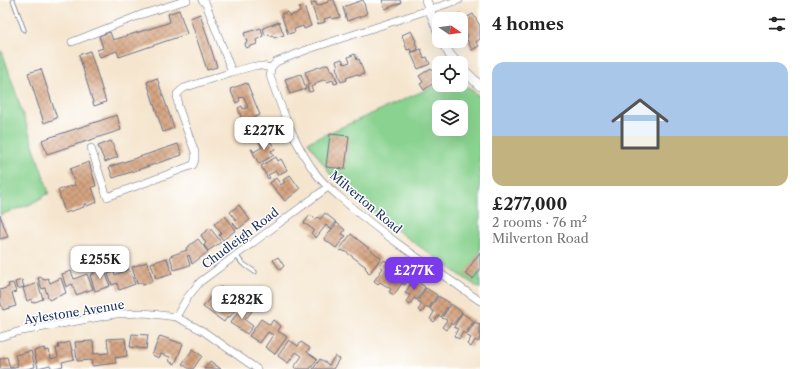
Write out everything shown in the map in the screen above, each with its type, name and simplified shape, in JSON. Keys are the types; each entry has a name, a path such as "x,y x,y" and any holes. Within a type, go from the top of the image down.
{"street":[{"path":"72,42 143,14 188,0"},
{"path":"202,0 206,4 232,72"},
{"path":"426,0 432,15"},
{"path":"91,148 107,197 193,165 195,160 195,152 178,106 177,94 184,88 254,66 270,68 276,62 309,49 459,0"},
{"name":"Milverton Road","path":"270,68 270,76 286,118 301,150 317,175 328,187 372,224 480,301"},
{"path":"468,74 480,86"},
{"name":"Chudleigh Road","path":"176,317 187,298 200,282 328,187"},
{"name":"Aylestone Avenue","path":"0,337 17,332 116,314 145,313 176,317 203,331 257,369"}],"lane":[{"path":"13,0 24,30"},
{"path":"236,255 242,263 255,272"}],"green space":[{"path":"2,51 49,193 31,204 0,215 0,52"},
{"path":"432,87 432,92 468,92 468,87 480,97 480,289 389,225 355,197 331,175 308,142"}],"building":[{"path":"328,0 334,0 340,17 324,19 325,22 318,24 311,3 316,2 317,6 328,2"},
{"path":"363,0 367,14 347,21 343,7"},
{"path":"382,0 400,0 401,3 385,9"},
{"path":"304,6 311,26 304,29 303,26 294,29 295,32 288,34 281,14 288,12 289,16 300,12 299,8"},
{"path":"179,10 187,34 119,57 117,51 100,57 97,50 103,48 99,36 110,32 113,40 165,24 170,22 168,14"},
{"path":"200,14 217,67 207,70 190,18"},
{"path":"473,14 480,26 480,39 476,42 479,46 472,50 468,42 468,17"},
{"path":"279,22 284,35 274,38 269,34 265,35 263,28"},
{"path":"261,28 263,36 256,40 257,44 246,48 245,43 247,42 244,33"},
{"path":"411,31 416,41 418,50 412,52 410,49 407,50 402,35"},
{"path":"421,49 424,58 427,57 430,64 418,69 411,53"},
{"path":"90,51 106,102 94,106 79,55"},
{"path":"355,54 357,60 359,59 364,74 358,76 357,74 346,78 347,80 341,82 336,67 338,66 336,61 342,59 344,64 350,62 348,57"},
{"path":"328,64 331,71 333,70 338,83 334,84 333,80 327,82 326,79 315,83 316,85 311,87 313,91 309,92 307,85 310,84 305,72"},
{"path":"431,68 432,84 424,90 420,84 423,82 419,76"},
{"path":"41,69 57,118 44,123 28,73"},
{"path":"301,74 306,89 290,94 285,79"},
{"path":"157,78 174,128 163,132 147,82"},
{"path":"247,83 260,115 243,122 238,108 242,106 243,109 248,107 244,97 239,98 240,101 236,103 230,89"},
{"path":"117,115 121,130 47,154 42,140"},
{"path":"261,119 267,134 259,137 258,135 254,137 255,139 251,140 245,126"},
{"path":"330,134 349,136 345,169 326,167"},
{"path":"266,138 269,143 271,142 275,149 271,151 274,155 259,164 251,149 254,152 262,147 259,142"},
{"path":"111,141 118,157 105,162 98,146"},
{"path":"178,144 182,155 113,178 109,167"},
{"path":"276,157 278,161 281,159 287,170 278,175 276,171 268,175 270,178 268,179 261,166"},
{"path":"89,162 96,186 92,187 97,202 87,206 86,203 84,204 84,207 65,213 58,190 75,185 70,169"},
{"path":"290,175 300,189 285,201 270,183 276,178 281,185 285,182 283,180"},
{"path":"239,205 250,220 238,229 233,223 236,220 230,212"},
{"path":"325,213 336,222 330,229 326,225 316,238 311,233 314,230 304,223 310,215 316,219 318,217 320,219"},
{"path":"0,215 8,237 0,239"},
{"path":"225,216 236,230 223,240 219,235 221,233 214,224"},
{"path":"337,223 345,230 342,234 346,236 336,248 324,239"},
{"path":"210,228 221,242 208,251 204,245 206,243 201,235"},
{"path":"351,234 381,258 369,274 365,268 366,267 345,251 339,250"},
{"path":"198,239 208,252 192,264 189,255 187,256 190,265 174,270 170,256 187,250 186,248"},
{"path":"480,252 480,270 473,279 465,274"},
{"path":"278,257 284,266 280,270 273,260"},
{"path":"167,258 172,274 156,279 151,263"},
{"path":"384,260 395,267 393,270 398,273 399,271 410,278 405,285 402,283 394,295 389,292 391,289 380,282 378,284 374,281 383,268 380,266"},
{"path":"147,262 153,281 143,285 142,282 137,284 132,267"},
{"path":"100,268 103,274 106,273 110,286 95,291 90,275 94,274 93,270"},
{"path":"129,269 135,284 119,290 117,283 112,285 108,274 114,272 115,275"},
{"path":"71,271 74,279 87,274 93,289 76,295 72,284 66,287 62,274"},
{"path":"42,277 43,280 48,278 50,283 61,278 66,293 49,300 45,288 42,289 38,278"},
{"path":"414,279 425,287 417,300 414,298 410,305 406,302 410,295 405,293"},
{"path":"22,280 24,287 17,289 15,282"},
{"path":"13,283 16,292 12,293 16,306 3,310 0,300 0,290 9,287 8,284"},
{"path":"38,283 43,299 32,303 31,299 27,301 23,288"},
{"path":"221,287 233,296 231,299 239,304 230,317 228,316 224,322 203,307 211,296 214,298"},
{"path":"426,288 437,295 429,308 426,306 422,313 418,310 422,304 418,301"},
{"path":"438,296 450,303 441,317 439,315 434,322 430,319 434,312 430,309"},
{"path":"451,304 462,312 453,325 451,323 446,330 442,327 447,320 442,318"},
{"path":"243,305 252,311 245,320 253,326 247,334 230,323"},
{"path":"462,313 474,321 465,334 463,332 459,339 454,336 458,329 454,327"},
{"path":"261,319 270,325 273,320 281,326 278,331 287,337 275,354 265,347 273,335 268,332 260,343 249,336"},
{"path":"475,322 480,325 480,338 478,342 475,340 471,347 467,344 471,338 466,335"},
{"path":"132,334 148,335 146,349 130,347"},
{"path":"160,336 183,344 175,364 169,361 170,357 161,354 159,358 152,355"},
{"path":"125,338 127,356 115,358 116,363 92,366 91,360 77,361 75,342 93,341 94,354 109,353 107,339"},
{"path":"289,340 298,346 301,342 310,348 307,352 317,359 310,369 297,369 294,367 302,356 296,352 288,363 278,356"},
{"path":"70,342 74,359 62,362 63,366 52,369 50,365 38,368 34,351 44,348 45,351 49,350 51,359 58,357 56,348 59,348 58,345"},
{"path":"193,349 202,356 193,369 190,369 182,364"},
{"path":"31,351 35,367 26,369 0,369 0,359 7,357 10,368 18,366 15,355"},
{"path":"335,356 339,359 333,369 313,369 320,359 329,365"},
{"path":"210,361 221,369 204,369"}]}
